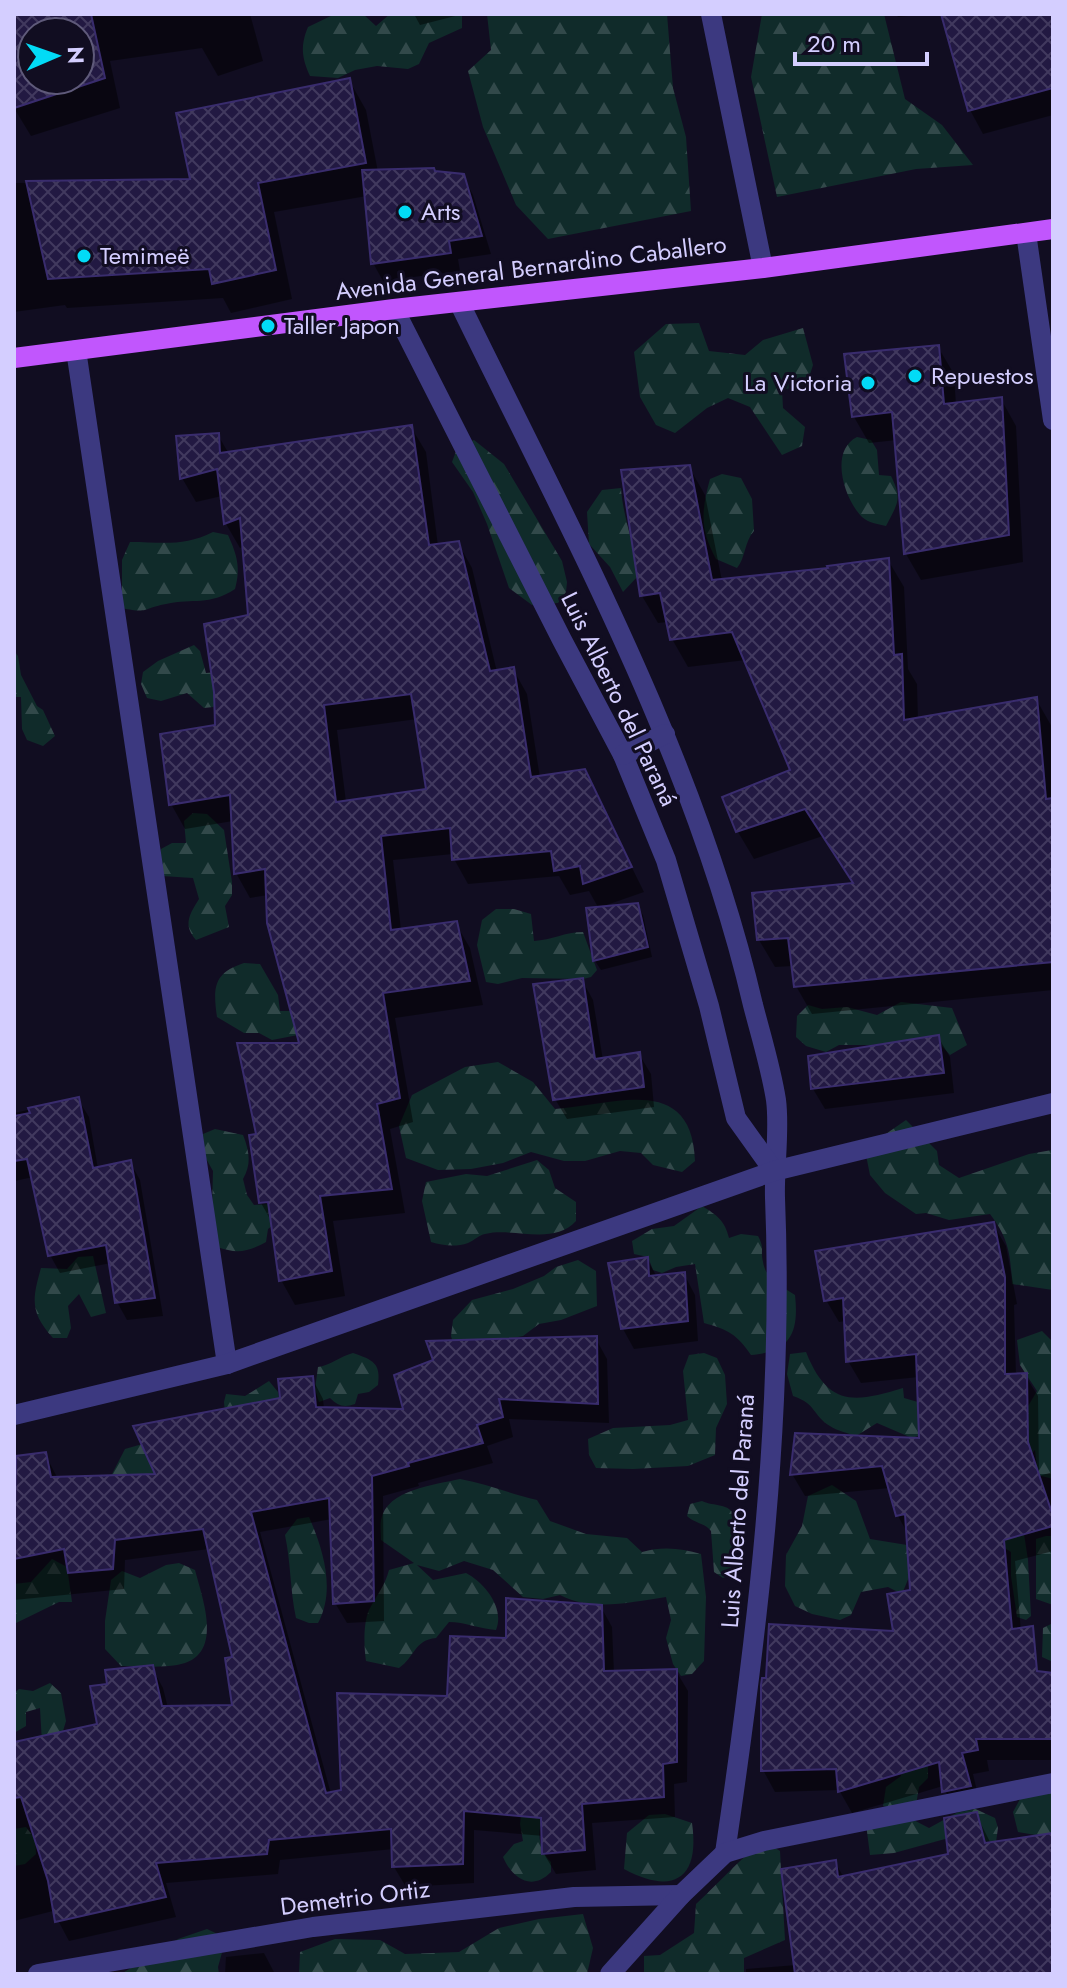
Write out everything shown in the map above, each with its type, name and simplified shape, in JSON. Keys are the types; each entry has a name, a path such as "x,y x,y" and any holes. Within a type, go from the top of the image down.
{"main road":[{"name":"Avenida General Bernardino Caballero","path":"14,358 394,309 763,268 1053,229"}],"street":[{"path":"711,14 763,268"},
{"path":"1026,233 1053,420"},
{"name":"Luis Alberto del Paraná","path":"459,302 617,626 665,734 712,857 745,968 777,1103 774,1171 778,1281 763,1542 754,1640 725,1853"},
{"name":"Luis Alberto del Paraná","path":"394,309 623,755 666,860 709,1006 736,1118 774,1171"},
{"path":"76,350 227,1364"},
{"path":"623,755 665,734"},
{"path":"14,1415 227,1364 774,1171 1053,1103"},
{"path":"610,1974 681,1895 725,1853 764,1841 1053,1783"},
{"name":"Demetrio Ortiz","path":"38,1974 313,1927 574,1897 681,1895"}],"green space":[{"path":"335,14 363,14 376,26 390,14 462,14 462,28 429,43 419,64 408,69 377,66 355,70 338,78 310,76 303,52 308,27"},
{"path":"487,14 667,14 673,88 686,137 691,211 548,239 516,205 483,127 468,71 491,50"},
{"path":"762,14 884,14 905,99 942,125 973,165 916,169 777,197 751,77"},
{"path":"699,323 709,351 745,355 763,340 803,328 813,365 807,384 782,390 783,408 805,427 802,446 782,455 750,407 728,398 707,408 675,433 656,425 640,397 634,352 666,324"},
{"path":"857,437 871,440 877,450 879,475 891,476 895,484 897,502 886,526 862,517 845,487 843,453"},
{"path":"474,440 504,464 562,561 567,582 566,592 558,603 532,605 509,588 473,492 452,462 458,446"},
{"path":"722,474 741,478 752,499 754,531 737,568 716,559 705,529 705,501 710,479"},
{"path":"621,488 638,576 623,592 610,567 589,544 587,512 602,490"},
{"path":"213,532 228,535 234,549 238,568 235,589 209,600 176,602 142,610 122,608 122,560 130,542 182,542"},
{"path":"194,645 200,651 206,673 217,672 220,702 204,708 187,693 161,701 147,698 141,684 143,672 158,661"},
{"path":"14,651 18,656 21,675 55,736 43,746 27,740 22,729 21,697 14,697"},
{"path":"193,813 207,814 224,830 232,882 232,895 225,906 229,927 196,940 189,925 190,915 199,899 193,878 162,876 159,859 161,849 172,843 186,843 184,821"},
{"path":"496,909 514,909 531,914 534,941 583,932 597,970 591,977 583,979 522,978 498,984 486,982 477,945 482,920"},
{"path":"244,963 260,964 278,995 280,1011 293,1011 298,1035 272,1040 259,1033 244,1033 217,1017 217,983 226,972"},
{"path":"901,1002 952,1008 967,1045 950,1055 940,1044 939,1036 871,1045 839,1045 826,1052 806,1046 796,1037 797,1016 808,1005 822,1009 847,1007 877,1015"},
{"path":"498,1062 533,1082 555,1109 624,1100 665,1104 680,1115 691,1133 695,1161 682,1172 653,1165 641,1153 620,1151 585,1161 564,1161 531,1152 503,1163 471,1169 438,1170 406,1158 399,1126 412,1095 465,1067"},
{"path":"906,1120 937,1151 939,1165 959,1178 1029,1154 1052,1150 1053,1290 1012,1284 1007,1247 990,1214 949,1220 926,1213 916,1214 885,1193 870,1175 866,1155 880,1138"},
{"path":"215,1129 243,1135 249,1157 243,1179 247,1195 254,1205 269,1204 276,1223 268,1229 266,1242 248,1250 231,1251 217,1247 212,1208 213,1171 204,1155 203,1134"},
{"path":"537,1160 549,1170 555,1188 576,1202 576,1221 567,1228 545,1234 496,1232 459,1245 431,1242 422,1201 426,1182 466,1174 487,1176"},
{"path":"702,1206 720,1219 729,1238 741,1234 758,1236 767,1273 795,1295 795,1320 790,1338 775,1350 751,1355 731,1334 704,1323 695,1264 662,1273 653,1270 648,1257 634,1254 632,1241 652,1229 674,1226"},
{"path":"93,1256 106,1313 91,1317 79,1294 68,1306 71,1328 67,1338 53,1338 40,1321 35,1305 41,1268 67,1269 78,1257"},
{"path":"578,1260 596,1271 597,1306 561,1320 539,1324 523,1336 455,1350 451,1336 453,1320 472,1300 513,1289 544,1276 556,1267"},
{"path":"1042,1331 1053,1342 1053,1479 1038,1475 1035,1450 1027,1458 1027,1408 1037,1391 1020,1365 1017,1340"},
{"path":"806,1352 814,1370 833,1392 857,1398 903,1388 904,1398 928,1405 935,1430 912,1438 877,1423 856,1436 833,1428 811,1406 793,1396 787,1374 790,1354"},
{"path":"353,1353 374,1363 378,1385 369,1392 358,1394 355,1404 341,1406 330,1398 319,1402 315,1389 318,1367"},
{"path":"704,1353 717,1358 725,1375 727,1404 716,1428 715,1455 688,1466 596,1468 589,1455 588,1439 613,1428 670,1425 688,1420 683,1371 689,1355"},
{"path":"269,1381 278,1392 281,1410 226,1423 226,1394 245,1396"},
{"path":"146,1443 163,1483 111,1476 125,1449"},
{"path":"460,1479 537,1500 550,1521 586,1534 627,1538 642,1552 672,1548 701,1554 706,1597 704,1661 692,1674 681,1676 673,1664 666,1638 671,1620 666,1597 599,1604 560,1595 543,1599 523,1597 493,1570 464,1561 439,1571 417,1565 433,1580 466,1573 480,1583 492,1597 498,1613 496,1630 449,1622 436,1638 419,1645 399,1668 366,1661 364,1642 369,1610 389,1570 414,1563 381,1540 381,1520 385,1510 392,1501 413,1490"},
{"path":"832,1485 856,1501 870,1539 907,1545 909,1577 902,1594 888,1587 861,1592 851,1615 840,1620 812,1614 795,1606 785,1586 786,1555 802,1526 808,1496"},
{"path":"991,1491 1022,1521 1031,1616 1026,1620 1017,1617 1011,1552 1003,1547"},
{"path":"702,1501 725,1507 735,1517 733,1561 728,1576 723,1578 714,1572 711,1531 687,1516 690,1504"},
{"path":"309,1517 326,1570 326,1597 318,1623 296,1618 285,1535 297,1519"},
{"path":"1053,1536 1053,1605 1036,1599 1036,1539"},
{"path":"52,1559 67,1567 72,1602 59,1602 14,1624 14,1584 31,1582"},
{"path":"179,1563 195,1570 202,1597 207,1626 201,1651 192,1660 177,1665 121,1666 105,1649 105,1621 111,1580 122,1571 140,1578 166,1565"},
{"path":"1053,1623 1053,1662 1042,1657 1043,1628"},
{"path":"50,1683 61,1693 66,1721 63,1731 69,1750 42,1743 40,1708 26,1712 26,1726 14,1733 14,1693 19,1689 33,1691"},
{"path":"928,1722 928,1778 919,1787 916,1805 898,1812 929,1828 969,1806 995,1818 998,1828 996,1842 945,1839 894,1853 870,1855 866,1824 894,1809 883,1806 886,1787 901,1776 900,1754"},
{"path":"1053,1785 1053,1838 1018,1832 1013,1812 1026,1788"},
{"path":"535,1808 542,1822 540,1844 551,1862 551,1872 544,1878 529,1882 511,1871 503,1857 514,1844 523,1841 520,1824 522,1809"},
{"path":"665,1814 692,1823 692,1857 687,1869 680,1877 670,1881 657,1881 624,1869 627,1833 649,1815"},
{"path":"26,1827 35,1839 36,1854 25,1864 14,1866 14,1829"},
{"path":"764,1841 780,1851 785,1940 744,1958 744,1974 644,1974 644,1956 660,1955 694,1933 696,1904"},
{"path":"583,1914 593,1948 587,1974 299,1974 300,1952 335,1939 380,1940 405,1954 459,1952 499,1928"},
{"path":"207,1929 226,1938 219,1974 121,1974 178,1939"}],"building":[{"path":"14,14 91,14 16,16 16,96 50,96 14,108"},
{"path":"941,14 1053,14 1053,88 968,111"},
{"path":"96,37 105,78 96,81"},
{"path":"350,78 366,163 258,183 276,270 212,284 209,269 48,279 26,181 190,179 176,113"},
{"name":"Arts","path":"434,168 435,171 464,174 482,236 449,241 451,253 371,264 362,170"},
{"path":"939,345 944,404 1002,397 1009,535 904,554 892,412 852,417 844,354"},
{"path":"412,425 429,545 459,541 490,671 514,667 531,777 585,769 632,867 583,884 580,866 554,871 551,851 452,860 450,828 381,836 391,930 457,921 470,981 383,993 400,1098 377,1104 392,1189 320,1196 332,1271 279,1281 268,1202 259,1203 249,1135 256,1134 237,1043 299,1043 267,923 265,869 234,874 230,795 169,805 160,734 215,725 214,692 204,624 248,615 240,518 224,524 217,469 180,479 176,436 219,433 220,453","holes":["411,694 426,789 336,802 324,705"]},
{"path":"690,465 712,580 889,558 894,655 902,654 904,720 1037,697 1046,799 1053,798 1053,962 794,987 788,938 757,940 752,893 853,883 805,809 736,832 722,797 790,770 732,632 670,640 660,593 640,596 621,470"},
{"path":"638,903 648,947 593,961 586,908"},
{"path":"583,978 595,1059 640,1052 644,1087 553,1100 533,984"},
{"path":"939,1035 944,1073 811,1089 808,1056"},
{"path":"79,1097 93,1168 131,1160 155,1298 115,1303 106,1245 48,1256 27,1159 14,1161 14,1116 30,1113 28,1108"},
{"path":"994,1222 1005,1277 1005,1374 1027,1373 1028,1442 1053,1516 1053,1526 1004,1540 1012,1629 1033,1626 1037,1671 1053,1673 1053,1739 976,1739 978,1750 962,1753 971,1786 942,1792 939,1762 838,1792 836,1769 761,1771 761,1685 762,1678 766,1678 769,1624 893,1631 887,1594 910,1590 905,1514 896,1516 882,1466 790,1475 795,1433 919,1438 916,1354 846,1362 843,1298 824,1301 815,1251"},
{"path":"648,1257 649,1276 685,1272 688,1321 621,1329 608,1263"},
{"path":"597,1336 598,1404 499,1399 503,1417 477,1425 483,1443 372,1476 374,1601 333,1604 329,1498 251,1512 326,1793 341,1790 337,1693 447,1696 450,1636 506,1638 506,1598 602,1605 604,1671 677,1669 677,1762 663,1764 664,1797 582,1804 585,1850 542,1854 541,1818 464,1811 463,1864 392,1867 391,1829 269,1840 267,1854 156,1863 166,1897 55,1922 48,1881 21,1797 14,1798 14,1742 97,1724 90,1686 107,1684 105,1670 153,1665 162,1706 232,1705 225,1658 232,1657 203,1529 115,1540 113,1569 68,1573 64,1549 14,1559 16,1456 46,1452 51,1477 155,1474 133,1426 280,1398 278,1379 313,1376 316,1407 403,1409 394,1375 433,1360 426,1341"},
{"path":"977,1812 985,1843 1053,1833 1053,1974 795,1974 781,1869 836,1860 838,1877 948,1854 944,1818"}],"place":[{"name":"Arts","path":"405,212"},
{"name":"Temimeë","path":"84,256"},
{"name":"Taller Japon","path":"268,326"},
{"name":"Repuestos","path":"915,376"},
{"name":"La Victoria","path":"868,383"}]}
